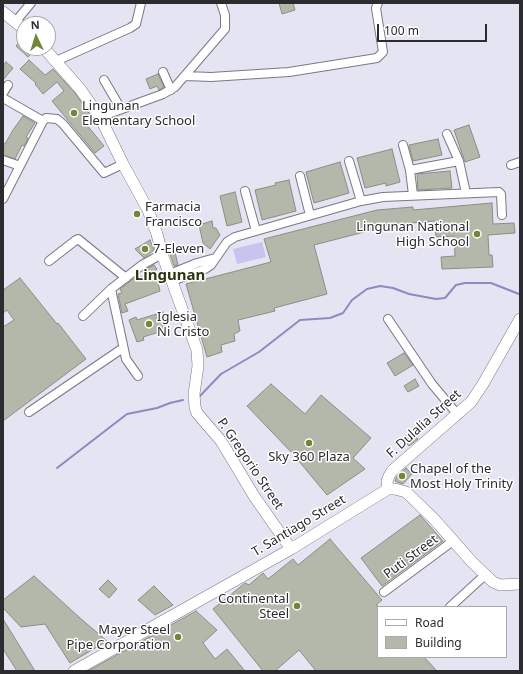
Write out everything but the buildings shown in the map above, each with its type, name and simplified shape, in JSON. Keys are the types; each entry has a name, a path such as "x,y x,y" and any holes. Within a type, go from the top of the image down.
{"street":[{"path":"24,16 31,3"},
{"path":"56,61 136,24 141,3"},
{"path":"100,116 171,90 186,76 225,29 225,15 221,3"},
{"path":"186,76 211,77 289,72 377,58 383,52 376,8 378,3"},
{"path":"3,12 16,22"},
{"name":"P. Gregorio Street","path":"51,56 100,116 123,164 148,210 157,234 162,254 197,350 198,366 194,394 197,413 221,442 254,496 291,549"},
{"path":"163,72 171,90"},
{"path":"104,80 121,109"},
{"path":"3,93 8,85"},
{"path":"3,98 43,121"},
{"path":"3,199 6,188 20,166 43,121 46,118 56,120 63,124 104,173 123,164"},
{"path":"447,134 459,161 466,193"},
{"path":"403,146 410,170 413,195"},
{"path":"3,160 20,166"},
{"path":"410,170 459,161"},
{"path":"349,162 361,201"},
{"path":"511,165 520,162"},
{"path":"300,176 310,215"},
{"path":"245,191 256,231"},
{"path":"171,277 186,272 215,258 227,242 234,238 361,201 383,197 413,195 499,192 501,194 502,215"},
{"path":"49,261 78,239 126,278"},
{"path":"83,316 111,289 142,265 162,254"},
{"path":"111,289 126,359 138,376"},
{"path":"388,319 432,384 458,415"},
{"name":"F. Dulalia Street","path":"388,490 387,481 392,471 458,415 471,402 520,319"},
{"path":"29,412 123,348"},
{"path":"388,490 395,489 406,492 434,519 452,541 493,582 500,585 520,584"},
{"name":"T. Santiago Street","path":"74,671 291,549 388,490"},
{"name":"Puti Street","path":"384,592 452,541"},
{"path":"451,606 485,575"}],"shaded area":[{"path":"262,242 266,257 237,264 233,249"}],"waterway":[{"path":"198,398 221,374 259,352 300,320 330,318 343,313 352,300 367,289 380,286 393,288 409,294 436,299 445,298 456,285 465,283 491,283 519,294"},
{"path":"57,468 127,414 157,408 183,400"}],"place":[{"name":"Lingunan Elementary School","path":"74,113"},
{"name":"Farmacia Francisco","path":"137,214"},
{"name":"Lingunan National High School","path":"477,234"},
{"name":"7-Eleven","path":"145,249"},
{"name":"Iglesia Ni Cristo","path":"149,324"},
{"name":"Sky 360 Plaza","path":"309,443"},
{"name":"Chapel of the Most Holy Trinity","path":"402,476"},
{"name":"Continental Steel","path":"297,606"},
{"name":"Mayer Steel Pipe Corporation","path":"178,637"}],"district":[{"name":"Lingunan","path":"170,276"}]}
